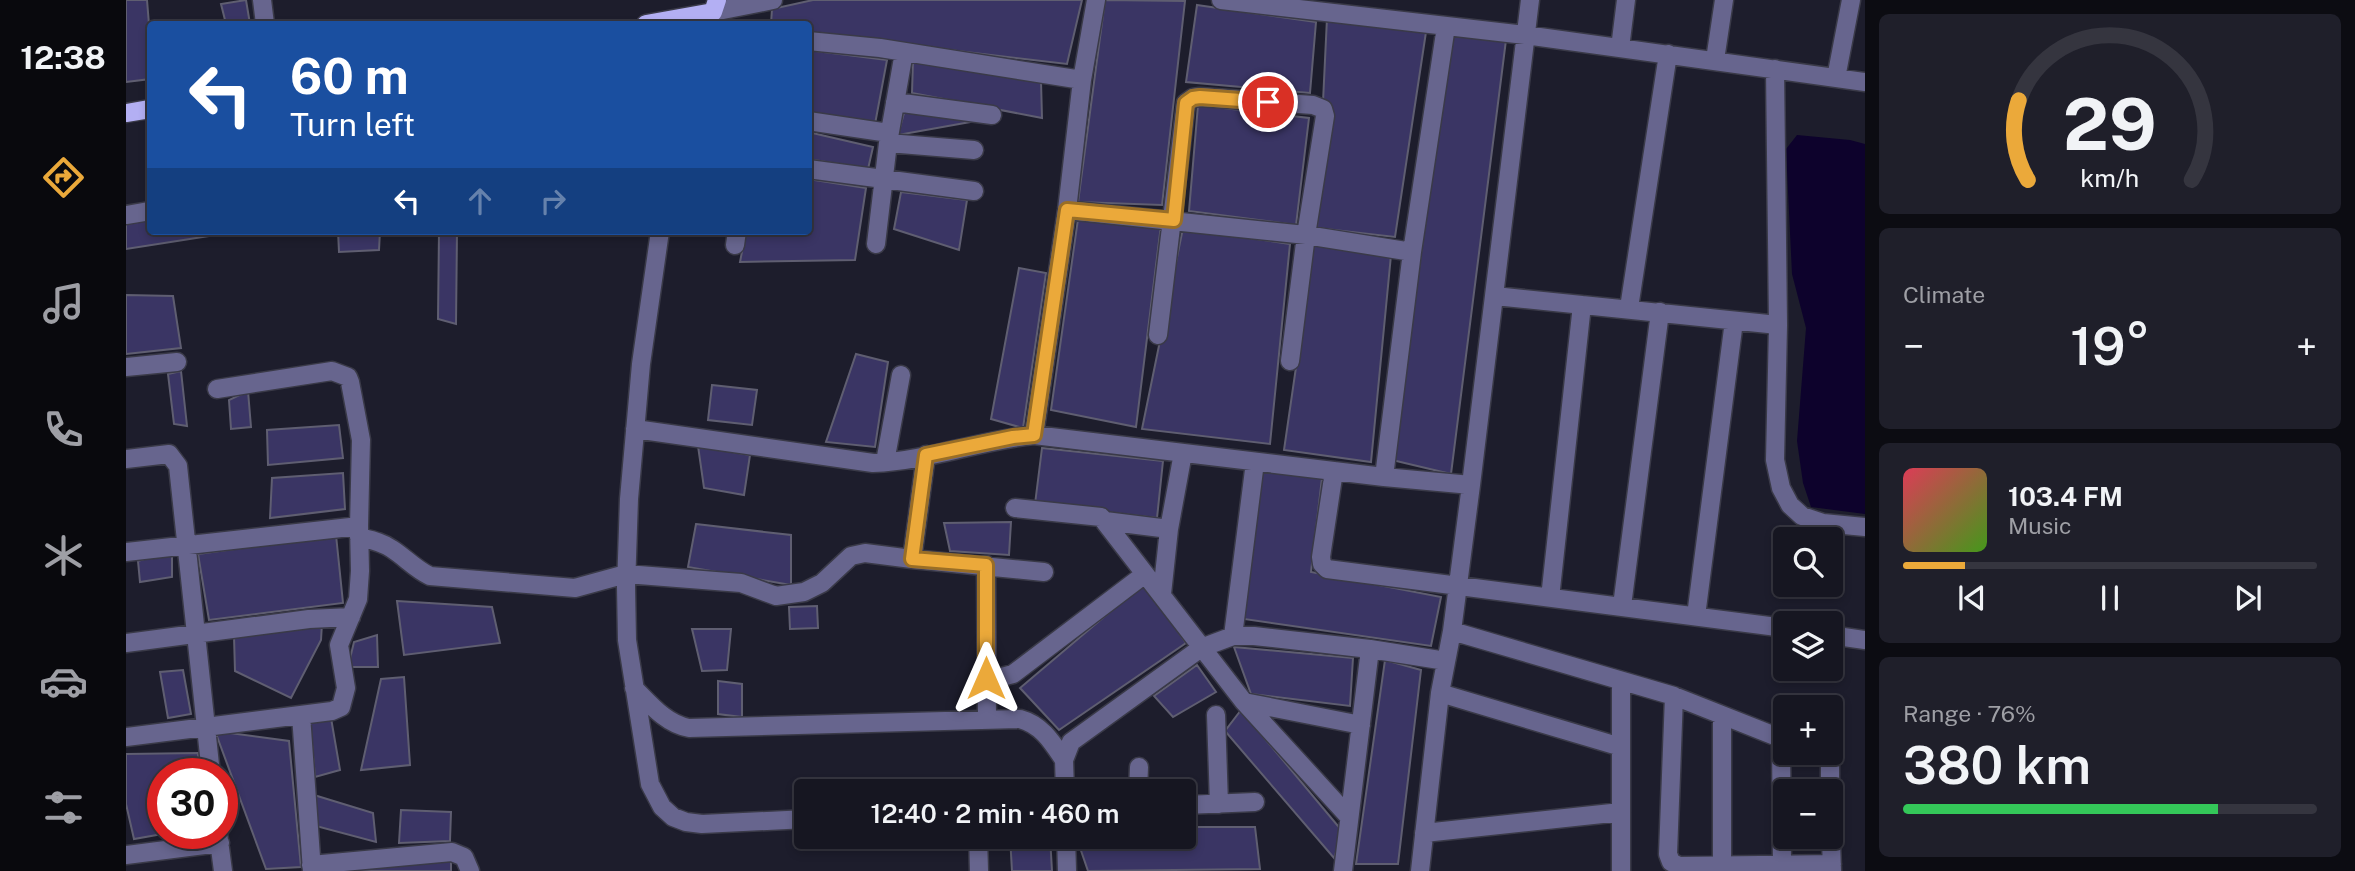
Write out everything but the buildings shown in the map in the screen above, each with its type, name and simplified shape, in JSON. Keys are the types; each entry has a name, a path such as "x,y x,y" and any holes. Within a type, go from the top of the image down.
{"main road":[{"path":"694,20 715,6"},
{"path":"126,113 147,110"}],"street":[{"path":"262,0 265,21"},
{"path":"715,6 773,0"},
{"path":"1034,435 1067,210 1082,80 1096,0"},
{"path":"1221,0 1372,9 1446,26 1865,82"},
{"path":"1420,871 1440,693 1471,485 1530,0"},
{"path":"1620,48 1626,0"},
{"path":"1715,60 1724,0"},
{"path":"1836,78 1851,0"},
{"path":"1384,477 1412,252 1446,26"},
{"path":"812,41 904,52 1082,80"},
{"path":"876,244 888,138 904,52"},
{"path":"1629,308 1668,54"},
{"path":"1774,69 1778,325 1774,449 1781,488 1790,505 1802,516 1823,523 1865,527"},
{"path":"1158,335 1174,220 1186,103 1200,97 1313,104 1323,109 1325,116 1306,234 1290,361"},
{"path":"895,102 992,116"},
{"path":"812,122 888,138 974,150"},
{"path":"812,170 974,191"},
{"path":"1067,210 1306,234 1412,252"},
{"path":"126,215 147,212"},
{"path":"659,235 641,364 629,499 626,574 627,640 650,784 662,807 673,817 686,822 702,824 794,820"},
{"path":"1495,296 1778,325"},
{"path":"1550,598 1582,305"},
{"path":"1622,606 1660,312"},
{"path":"1696,616 1734,321"},
{"path":"126,367 177,362"},
{"path":"126,737 332,712 341,707 345,688 339,645 358,599 361,440 348,377 332,371 217,389"},
{"path":"885,462 901,375"},
{"path":"635,429 865,462 885,462 1034,435 1471,485"},
{"path":"1162,594 1168,529 1183,453"},
{"path":"126,459 169,454 178,466 209,758"},
{"path":"912,559 926,455"},
{"path":"1233,636 1255,462"},
{"path":"1334,471 1321,557 1322,564 1333,570 1773,626"},
{"path":"1015,508 1101,517 1105,521 1168,529"},
{"path":"1101,517 1244,702 1349,817"},
{"path":"126,552 185,544 359,532 392,549 416,570 430,576 575,588 626,574 741,583 776,596 804,592 822,583 851,556 865,553 1044,572"},
{"path":"986,565 987,719"},
{"path":"986,678 994,679 1013,674 1145,574"},
{"path":"126,643 309,619 351,617"},
{"path":"1451,631 1674,696 1773,735"},
{"path":"1065,779 1064,760 1071,742 1201,648 1233,636 1370,649 1446,661"},
{"path":"1843,637 1865,640"},
{"path":"1343,871 1370,649"},
{"path":"1621,681 1621,871"},
{"path":"634,688 671,722 689,728 1020,719 1031,722 1047,735 1064,760"},
{"path":"1440,693 1621,747"},
{"path":"1674,696 1668,854 1671,862 1679,866 1782,864 1832,868 1831,849"},
{"path":"1244,702 1361,725"},
{"path":"301,715 311,868 452,852 464,857 470,871"},
{"path":"1216,715 1219,804"},
{"path":"1722,715 1722,865"},
{"path":"1782,864 1783,765"},
{"path":"1139,768 1139,779"},
{"path":"1196,805 1255,802"},
{"path":"1424,833 1621,812"},
{"path":"126,856 162,849"},
{"path":"220,849 223,871"},
{"path":"978,849 979,871"},
{"path":"1066,849 1067,871"}],"shaded area":[{"path":"1797,135 1865,144 1865,514 1811,507 1803,483 1797,441 1806,328 1792,274 1786,149"}],"route":[{"path":"986,678 986,565 912,559 926,455 1034,435 1067,210 1174,220 1186,103 1200,97 1268,102"}]}
